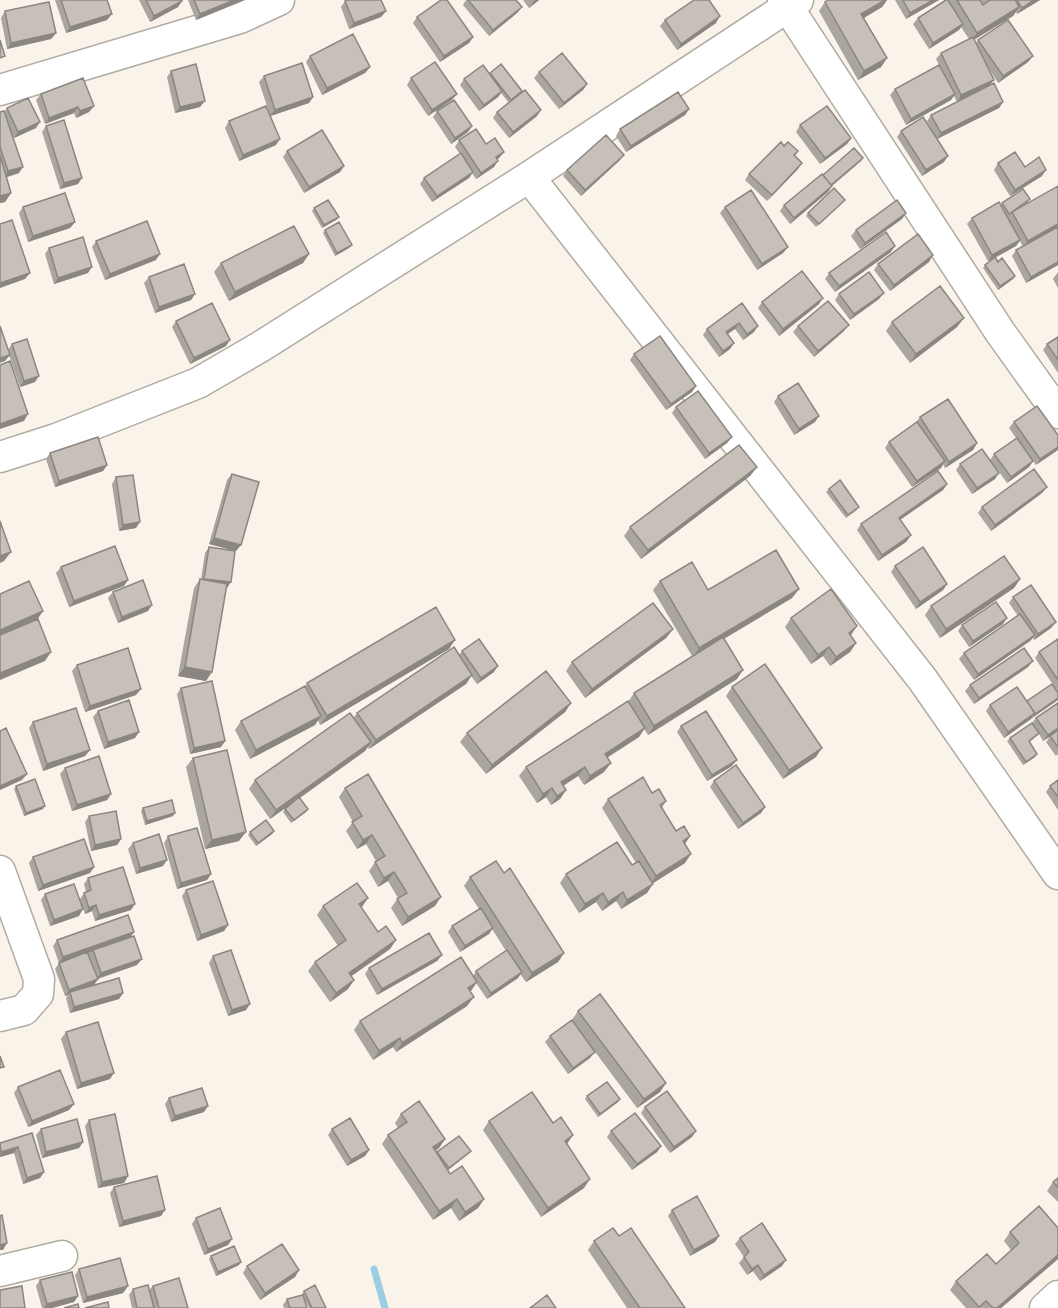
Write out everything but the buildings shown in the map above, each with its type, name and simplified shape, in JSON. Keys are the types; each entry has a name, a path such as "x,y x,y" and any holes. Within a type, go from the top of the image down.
{"street":[{"path":"0,90 240,18 279,0"},
{"path":"0,457 56,440 198,383 260,347 529,177 790,2 1000,332 1058,413"},
{"path":"529,177 923,680 1058,874"},
{"path":"0,871 39,979 38,994 24,1010 0,1016"},
{"path":"0,1271 62,1256"},
{"path":"1045,1308 1058,1296"}],"waterway":[{"path":"374,1269 385,1308"}]}
